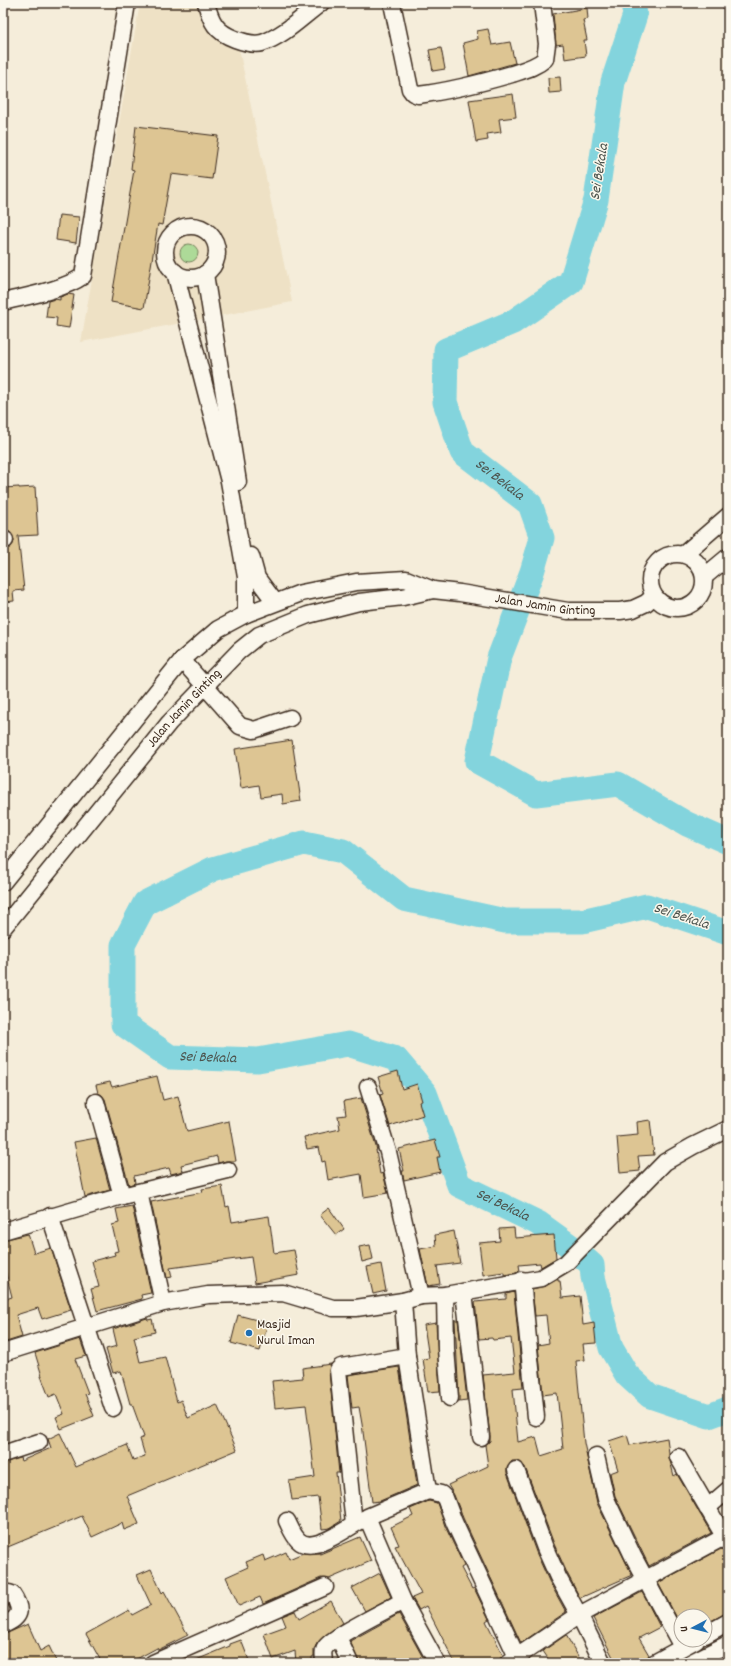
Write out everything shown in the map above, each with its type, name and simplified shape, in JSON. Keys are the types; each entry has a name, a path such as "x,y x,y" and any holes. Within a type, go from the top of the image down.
{"street":[{"path":"3,302 50,289 83,276 127,3"},
{"path":"206,3 212,20 220,33 244,43 261,43 279,34 321,3"},
{"path":"392,3 410,89 413,94 418,95 452,90 489,81 538,65 546,59 547,44 542,3"},
{"path":"192,226 207,232 213,238 216,245 217,254 211,269 205,274 190,278 175,272 166,259 167,243 171,236 177,230 192,226"},
{"path":"175,272 233,480 252,563 257,578 275,602"},
{"path":"205,274 246,577 246,614"},
{"path":"684,554 728,516"},
{"path":"674,553 684,554 693,558 700,567 704,577 704,586 701,594 689,605 681,608 673,608 659,602 654,596 649,581 651,571 656,562 664,556 674,553"},
{"path":"704,577 728,557"},
{"name":"Jalan Jamin Ginting","path":"3,882 182,660 218,629 246,614 301,593 356,582 406,579 432,590 460,593 568,611 620,611 633,609 646,604 654,596"},
{"name":"Jalan Jamin Ginting","path":"3,928 169,723 239,651 259,635 308,615 351,604 403,598 432,590"},
{"path":"182,660 240,726 254,730 290,718"},
{"path":"368,1087 388,1152 421,1296"},
{"path":"96,1102 122,1196"},
{"path":"3,1353 163,1303 208,1295 283,1293 333,1308 356,1308 403,1301 421,1296 445,1295 464,1292 522,1280 541,1278 566,1263 665,1162 728,1129"},
{"path":"3,1231 122,1196 228,1170"},
{"path":"139,1192 163,1303"},
{"path":"50,1216 113,1408"},
{"path":"522,1280 536,1418"},
{"path":"464,1292 481,1438"},
{"path":"445,1295 446,1349 450,1398"},
{"path":"403,1301 407,1356 428,1492"},
{"path":"407,1356 341,1367 338,1370 360,1521 437,1663"},
{"path":"3,1454 39,1442"},
{"path":"596,1456 606,1499 633,1556 673,1619"},
{"path":"287,1521 298,1540 303,1543 323,1543 360,1521 428,1492 441,1494 445,1498 513,1660 579,1614 726,1540 678,1457"},
{"path":"516,1470 545,1548 603,1663"},
{"path":"707,1508 728,1490"},
{"path":"152,1663 325,1587"},
{"path":"3,1594 12,1594 19,1606 19,1612 15,1619 3,1625"},
{"path":"324,1663 323,1655 326,1646 338,1637 403,1601"},
{"path":"713,1630 728,1622"},
{"path":"338,1637 350,1663"},
{"path":"690,1663 728,1644"},
{"path":"654,1663 682,1648"}],"shaded area":[{"path":"140,3 200,3 203,23 239,49 292,302 81,342"}],"green space":[{"path":"185,244 193,244 198,249 196,260 193,262 185,262 180,257 180,249"}],"building":[{"path":"587,8 588,19 583,20 587,40 584,40 586,56 565,59 563,44 556,45 553,14"},
{"path":"488,29 492,45 510,42 515,63 469,76 463,43 478,39 477,31"},
{"path":"441,48 445,69 433,71 429,50"},
{"path":"560,77 561,92 549,93 548,78"},
{"path":"513,94 516,117 499,119 501,132 487,134 488,140 476,142 469,100"},
{"path":"136,126 218,136 212,179 171,174 162,225 158,224 144,308 111,302 134,170 131,169"},
{"path":"59,215 79,217 76,243 56,240"},
{"path":"68,294 74,295 69,328 56,326 57,318 46,317 48,301 55,299 60,300 60,297"},
{"path":"35,487 38,535 18,536 24,590 13,591 14,601 4,602 3,550 10,548 14,540 10,532 3,530 3,488"},
{"path":"292,740 301,801 283,804 282,794 261,797 259,785 241,788 235,749"},
{"path":"398,1071 402,1089 417,1084 422,1101 419,1102 423,1115 390,1126 380,1095 383,1094 378,1077"},
{"path":"157,1076 163,1100 178,1096 187,1131 229,1121 236,1161 218,1163 217,1156 181,1165 183,1171 171,1174 169,1168 134,1176 135,1183 129,1185 105,1099 98,1093 96,1085 110,1082 112,1087"},
{"path":"361,1098 377,1150 380,1174 383,1173 388,1193 364,1197 361,1174 328,1180 325,1161 322,1162 319,1147 307,1149 304,1137 340,1129 338,1116 346,1115 344,1101"},
{"path":"650,1120 654,1155 638,1156 640,1171 620,1173 617,1137 638,1135 637,1122"},
{"path":"96,1138 110,1190 85,1197 74,1142"},
{"path":"435,1140 440,1157 437,1157 440,1172 404,1180 402,1171 404,1171 399,1149"},
{"path":"222,1186 226,1207 229,1206 232,1222 269,1216 274,1253 294,1250 299,1275 255,1283 251,1257 170,1268 172,1277 167,1278 151,1202 203,1192 202,1189"},
{"path":"132,1206 151,1293 141,1295 142,1299 97,1311 91,1289 99,1287 92,1261 115,1255 114,1252 118,1251 112,1225 119,1223 116,1209"},
{"path":"329,1208 344,1229 336,1235 320,1215"},
{"path":"514,1228 515,1238 554,1235 556,1258 541,1267 540,1263 519,1265 520,1271 516,1273 504,1275 504,1272 483,1275 479,1243 500,1241 499,1229"},
{"path":"454,1231 460,1263 437,1266 440,1284 428,1286 420,1249 436,1246 435,1235"},
{"path":"28,1234 34,1253 51,1248 71,1310 42,1319 38,1308 16,1315 22,1337 3,1343 3,1300 12,1297 3,1262 3,1240"},
{"path":"370,1245 373,1259 362,1262 359,1247"},
{"path":"381,1264 386,1291 373,1294 367,1267"},
{"path":"558,1279 558,1281 560,1281 562,1298 580,1296 583,1325 594,1323 596,1343 583,1344 585,1360 576,1361 584,1443 597,1503 632,1575 580,1598 554,1544 525,1467 518,1461 512,1461 507,1468 507,1473 536,1552 549,1581 566,1612 521,1643 463,1518 454,1495 448,1485 488,1466 485,1445 490,1441 490,1436 483,1375 515,1372 511,1338 493,1340 492,1338 479,1339 475,1302 506,1299 506,1294 514,1292 523,1388 513,1389 518,1442 536,1437 541,1456 563,1449 557,1393 543,1395 538,1345 549,1343 546,1315 535,1316 532,1289 546,1286"},
{"name":"Masjid Nurul Iman","path":"238,1315 268,1323 260,1351 231,1343"},
{"path":"147,1318 148,1320 152,1319 155,1332 134,1337 140,1362 165,1357 177,1402 181,1400 188,1418 217,1405 237,1450 127,1496 139,1524 124,1530 122,1523 92,1537 82,1516 3,1549 3,1463 20,1458 21,1461 51,1448 48,1439 60,1433 76,1467 127,1445 133,1460 145,1456 140,1439 144,1437 132,1404 130,1404 121,1371 113,1373 106,1349 117,1346 113,1329"},
{"path":"455,1320 458,1320 467,1400 459,1401"},
{"path":"436,1323 440,1391 428,1392 423,1359 429,1358 424,1325"},
{"path":"80,1339 86,1356 75,1359 88,1393 85,1394 94,1416 61,1429 56,1417 64,1414 56,1394 49,1397 41,1376 35,1353"},
{"path":"331,1364 329,1371 339,1473 336,1473 341,1521 330,1528 322,1529 318,1497 292,1500 289,1481 315,1477 306,1405 275,1408 272,1381 303,1378 302,1368"},
{"path":"399,1367 417,1485 380,1501 372,1502 359,1407 352,1408 348,1375"},
{"path":"627,1435 630,1445 667,1438 669,1457 674,1476 677,1474 711,1533 649,1566 615,1496 610,1473 618,1470 609,1441"},
{"path":"429,1501 437,1503 445,1526 464,1566 461,1568 472,1589 474,1588 489,1619 486,1621 503,1655 499,1663 455,1663 426,1606 419,1610 412,1598 421,1594 395,1546 399,1545 391,1527 413,1516 410,1509"},
{"path":"360,1537 371,1561 329,1579 321,1578 263,1604 260,1597 239,1606 226,1577 248,1567 246,1562 263,1555 265,1561 286,1552 289,1559 303,1553 320,1554"},
{"path":"721,1549 728,1552 728,1612 713,1620 713,1608 673,1608 673,1611 658,1583"},
{"path":"151,1569 162,1593 164,1591 188,1635 158,1650 157,1648 129,1663 102,1663 86,1634 129,1610 132,1615 151,1605 137,1575"},
{"path":"380,1573 391,1597 365,1611 352,1588"},
{"path":"642,1592 660,1627 639,1638 649,1655 645,1661 641,1663 616,1663 593,1618"},
{"path":"331,1601 343,1623 318,1642 314,1649 312,1663 296,1663 295,1651 273,1659 264,1634 286,1626 282,1616 295,1611 299,1619"},
{"path":"399,1614 426,1663 359,1663 350,1641"},
{"path":"28,1624 40,1651 49,1646 57,1663 3,1663 3,1635"},
{"path":"566,1635 582,1663 551,1663 543,1651"},
{"path":"241,1640 250,1663 189,1663 230,1646 230,1644"}],"waterway":[{"name":"Sei Bekala","path":"633,3 635,15 613,82 596,200 571,282 513,322 446,350 445,402 462,452 530,504 542,538 532,572 499,658 477,761 536,794 618,784 687,824 728,842"},
{"name":"Sei Bekala","path":"728,933 647,906 582,921 505,921 404,899 343,851 304,843 213,869 145,903 123,945 123,1024 170,1057 258,1060 348,1044 396,1059 425,1093 459,1185 538,1223 574,1249 592,1265 593,1277 611,1348 627,1375 650,1396 709,1416 728,1409"}],"place":[{"name":"Masjid Nurul Iman","path":"249,1333"}]}
